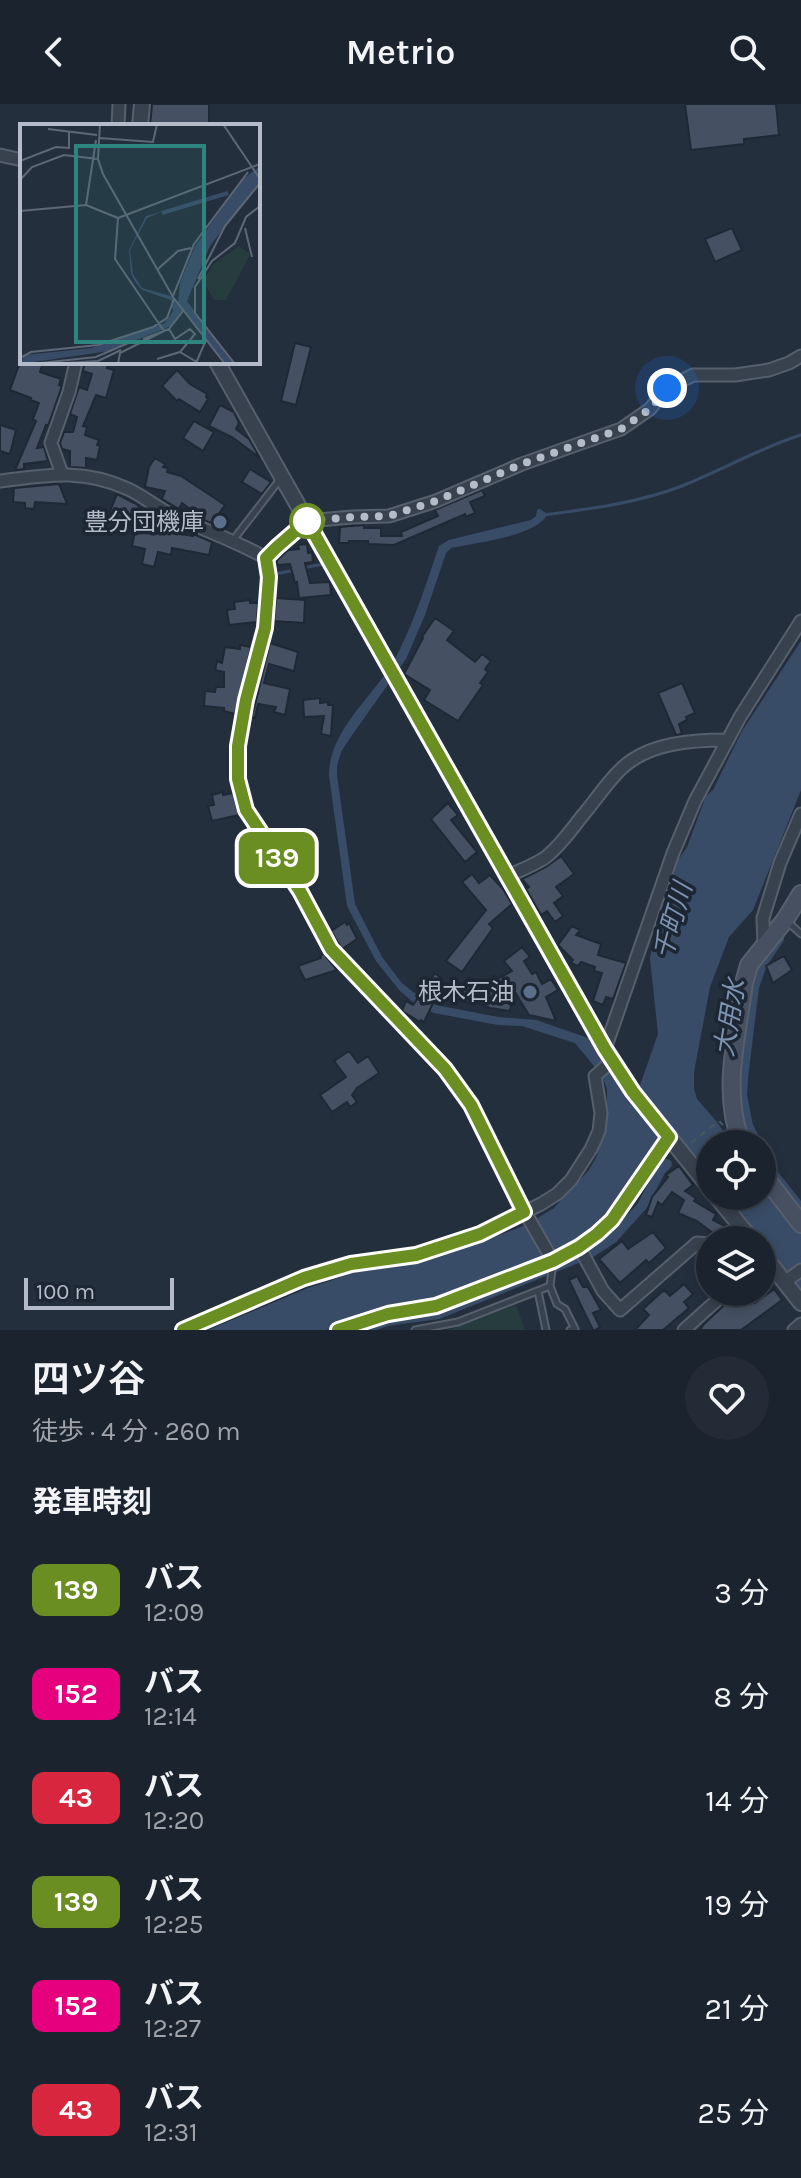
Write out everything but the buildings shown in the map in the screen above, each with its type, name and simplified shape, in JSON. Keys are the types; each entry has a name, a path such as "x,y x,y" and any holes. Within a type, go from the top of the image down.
{"main road":[{"path":"737,1130 731,1097 749,965 788,923 801,894"},
{"path":"776,1191 801,1224"}],"street":[{"path":"118,124 119,104"},
{"path":"140,124 142,104"},
{"path":"0,155 20,160"},
{"path":"266,558 307,521 389,516 413,509 522,464 621,429 650,409 667,388 693,375 735,375 769,370 801,356"},
{"path":"62,474 51,443 76,364"},
{"path":"218,364 609,1058 696,1170"},
{"path":"0,481 62,474 89,477 127,489 170,514 233,540 266,558"},
{"path":"266,558 269,577 265,628 246,700 238,746 238,779 246,810 300,891 331,949 445,1069 471,1105 552,1264"},
{"path":"183,1330 304,1278 351,1264 416,1255 480,1234 525,1214 557,1194 571,1180 599,1131 601,1113 595,1076 609,1058 673,853 726,740 801,621"},
{"path":"508,876 544,858 557,847 608,783 634,759 651,749 705,740 726,740"},
{"path":"764,947 763,918 780,863 801,814"},
{"path":"338,1330 388,1314 436,1306 583,1253 612,1220 667,1134"},
{"path":"727,1210 741,1226"},
{"path":"583,1253 603,1291 620,1310 696,1244"},
{"path":"787,1281 801,1270"},
{"path":"776,1271 787,1281 801,1303"},
{"path":"684,1330 711,1306"},
{"path":"794,1330 801,1324"}],"lane":[{"path":"233,540 282,477"},
{"path":"788,923 801,934"},
{"path":"552,1264 550,1286 557,1304 565,1309 575,1329 570,1330"},
{"path":"415,1330 458,1322 550,1286"},
{"path":"538,1291 546,1330"}],"path":[{"path":"685,1148 717,1122"}],"green space":[{"path":"516,1305 525,1330 449,1330"}],"water":[{"name":"千町川","path":"537,510 546,513 546,517 527,530 451,548 446,553 406,659 341,752 337,775 355,904 382,957 413,992 436,1005 498,1017 536,1020 591,1039 609,1071 631,1100 639,1088 658,1034 650,958 674,866 687,847 706,796 713,790 742,731 801,641 801,790 753,910 729,937 710,987 694,1072 697,1099 722,1130 696,1130 696,1158 670,1125 609,1211 579,1240 560,1253 431,1303 351,1321 326,1330 208,1330 308,1288 360,1271 418,1262 526,1225 554,1208 589,1170 597,1156 607,1120 607,1089 602,1076 575,1043 522,1026 498,1025 434,1013 414,1003 400,991 376,961 347,906 329,775 331,758 346,725 399,651 439,546 449,540 531,520"},
{"path":"776,1202 801,1233 801,1289 776,1258 776,1226 751,1226 738,1210 776,1210"}],"waterway":[{"path":"543,515 613,505 665,492 801,435"},
{"path":"303,568 323,564"},
{"path":"275,574 295,570"},
{"name":"大用水","path":"750,1130 742,1095 754,987 762,964 779,939"},
{"path":"362,1330 387,1321 438,1314 590,1253 613,1238 642,1206 667,1164"},
{"name":"大用水","path":"776,1178 801,1209"}],"bus line":[{"name":"139","path":"183,1330 304,1278 351,1264 416,1255 480,1234 524,1212 471,1105 445,1069 331,949 300,891 246,810 238,779 238,746 246,700 265,628 269,577 266,558 307,521 605,1049 633,1092 669,1137 612,1220 579,1247 553,1261 436,1306 388,1314 338,1330"}],"place":[{"name":"豊分団機庫","path":"220,522"},
{"name":"根木石油","path":"530,992"}],"route":[{"path":"307,521 389,516 436,501 522,464 621,429 650,409 667,388"}]}
